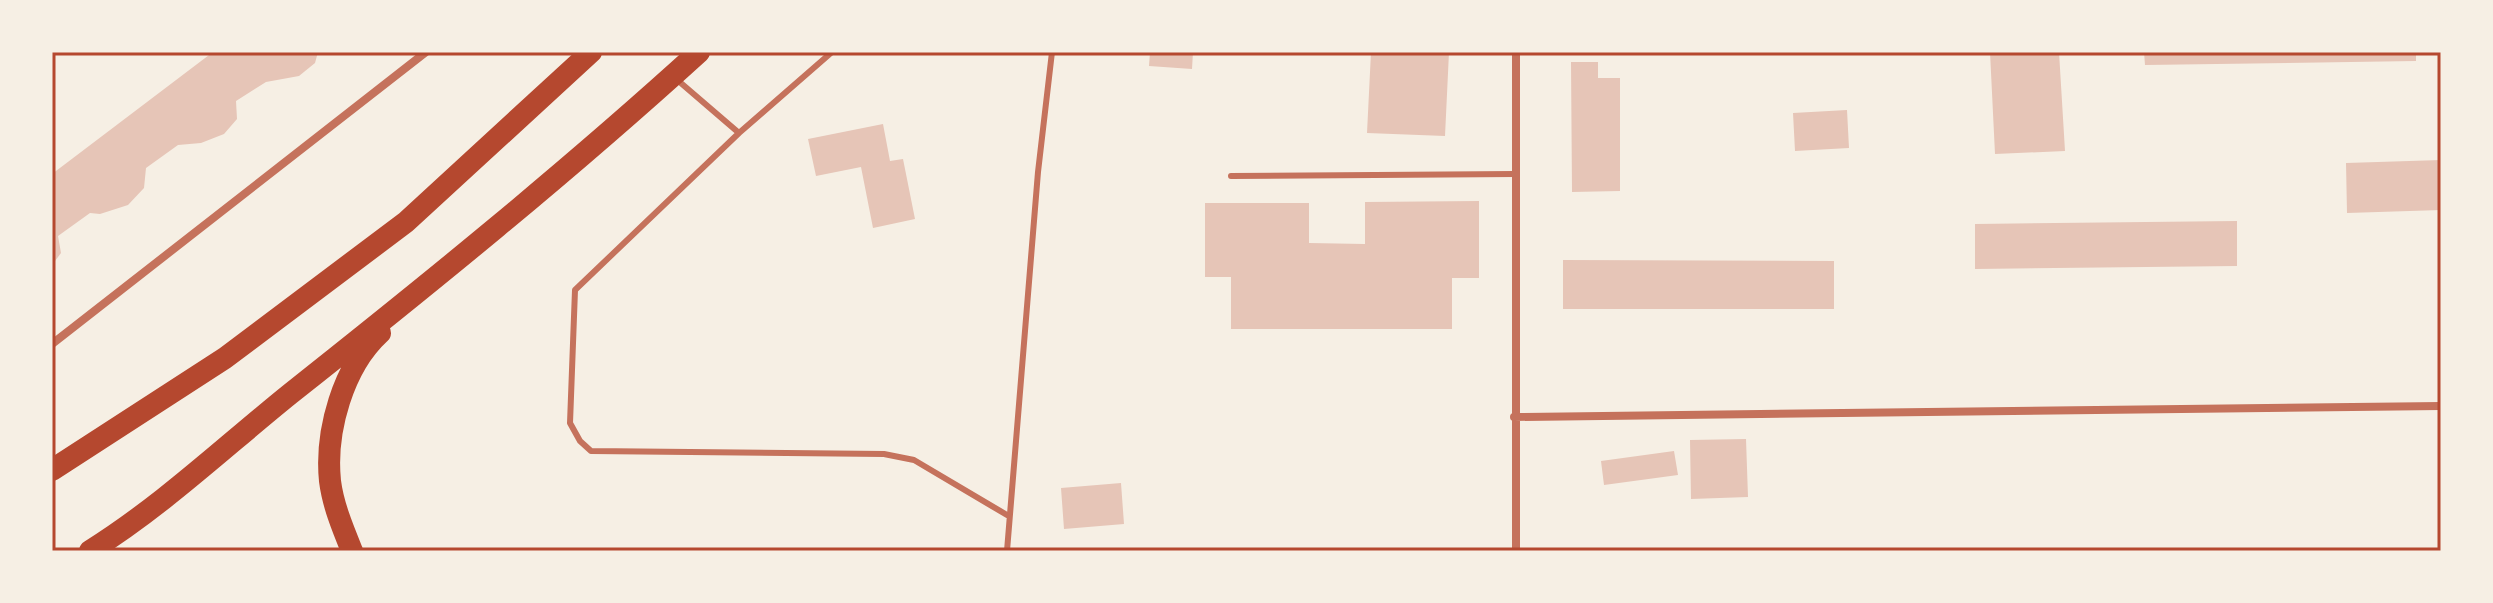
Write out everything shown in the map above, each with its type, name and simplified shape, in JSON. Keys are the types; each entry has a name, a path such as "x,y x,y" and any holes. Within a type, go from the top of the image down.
{"highway":[{"path":"52,470 225,358 406,222 591,52"},
{"path":"352,551 330,481 331,440 342,392 371,341 699,52"},
{"path":"90,551 141,519 282,401 469,252"}],"street":[{"path":"52,344 426,52"},
{"path":"1516,52 1516,551"},
{"path":"1514,417 2441,406"}],"lane":[{"path":"832,52 739,133 575,290 570,423 580,441 591,451 884,454 914,460 1007,515"},
{"path":"1007,551 1007,515 1052,52"},
{"path":"672,76 739,133"},
{"path":"1231,176 1515,174"}],"building":[{"path":"213,52 318,52 315,63 299,76 266,82 236,101 237,119 224,134 201,143 178,145 146,168 144,188 128,205 100,214 90,213 58,236 61,253 52,265 52,174"},
{"path":"1150,52 1193,52 1192,69 1149,66"},
{"path":"1371,52 1449,52 1445,136 1367,133"},
{"path":"1990,52 2059,52 2065,151 1995,154"},
{"path":"2144,52 2416,52 2416,61 2145,65"},
{"path":"1571,62 1598,62 1598,78 1620,78 1620,191 1572,192"},
{"path":"1847,110 1849,148 1795,151 1793,113"},
{"path":"883,124 890,161 903,159 915,219 873,228 861,167 816,176 808,139"},
{"path":"2441,160 2441,210 2347,213 2346,163"},
{"path":"1479,201 1479,278 1452,278 1452,329 1231,329 1231,277 1205,277 1205,203 1309,203 1309,243 1365,244 1365,202"},
{"path":"2237,221 2237,266 1975,269 1975,224"},
{"path":"1563,260 1834,261 1834,309 1563,309"},
{"path":"1746,439 1748,497 1691,499 1690,440"},
{"path":"1674,451 1678,475 1604,485 1601,461"},
{"path":"1121,483 1124,524 1064,529 1061,488"}]}
